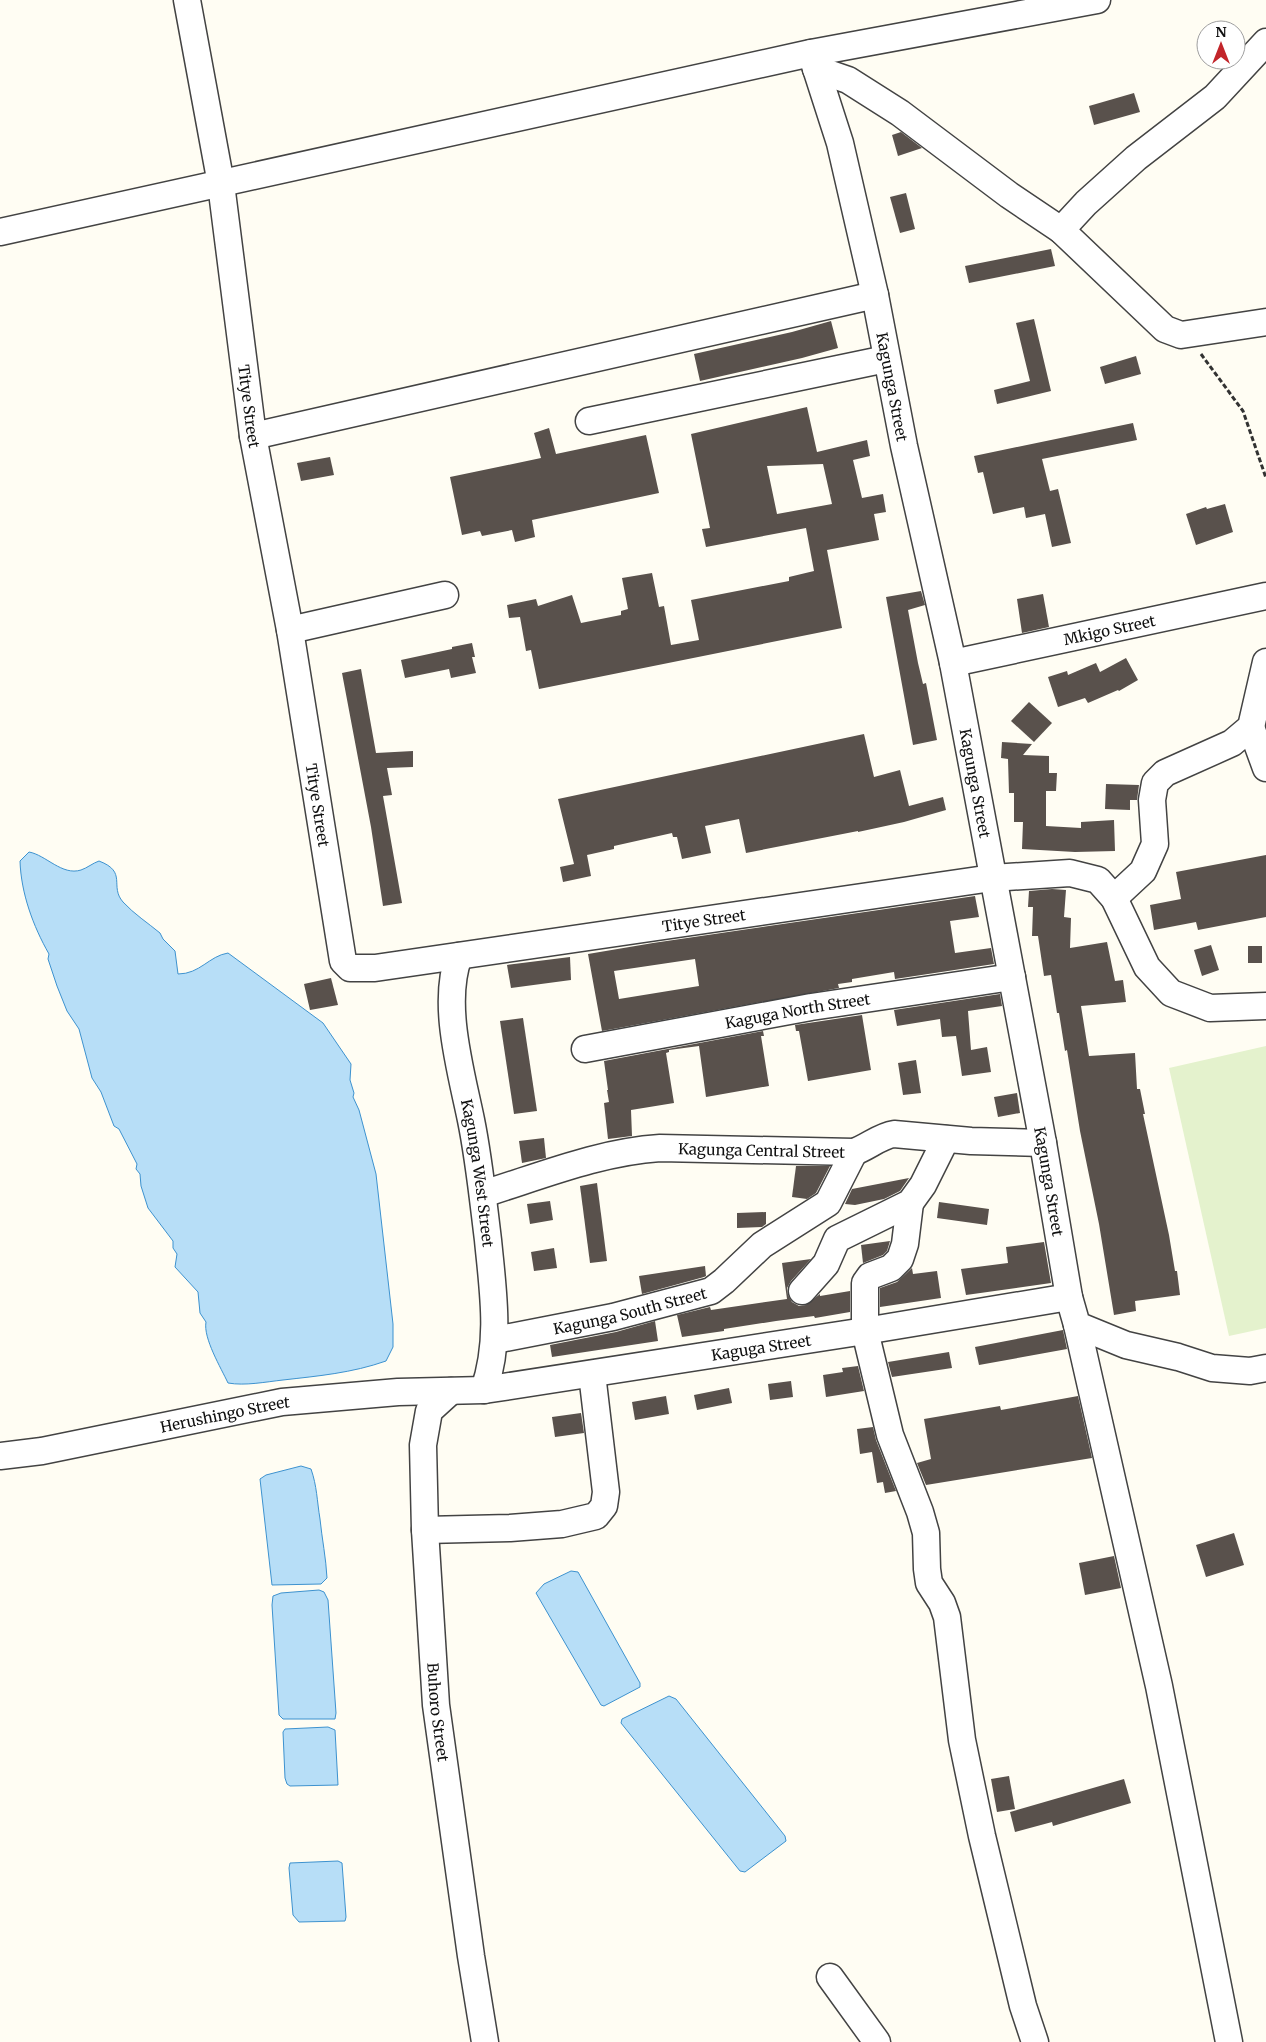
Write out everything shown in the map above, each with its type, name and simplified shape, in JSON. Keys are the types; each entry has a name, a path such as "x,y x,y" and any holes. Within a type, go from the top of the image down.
{"street":[{"name":"Titye Street","path":"187,0 221,184 253,436 290,630 343,962 350,968 363,969 992,878 1070,873 1098,880 1114,898 1147,967 1171,993 1210,1008 1266,1006"},
{"path":"0,232 158,196 814,61 1097,0"},
{"path":"1061,230 1086,203 1136,158 1215,96 1266,42"},
{"path":"814,61 900,112 1009,195 1061,230 1165,329 1181,335 1266,322"},
{"name":"Kagunga Street","path":"814,61 840,143 875,295 886,359 953,663 1043,1143 1069,1297 1159,1686 1229,2042"},
{"path":"253,436 875,295"},
{"path":"589,421 886,359"},
{"path":"290,630 445,595"},
{"name":"Mkigo Street","path":"953,663 1266,596"},
{"path":"1266,662 1251,727 1266,768"},
{"path":"1114,898 1143,871 1156,844 1152,800 1155,783 1165,774 1232,743 1251,727"},
{"name":"Kagunga West Street","path":"459,956 453,971 451,1005 483,1194 495,1313 492,1367 484,1390"},
{"name":"Kaguga North Street","path":"585,1049 811,1007 1012,977"},
{"name":"Kagunga Central Street","path":"483,1194 599,1157 631,1150 660,1148 854,1152 867,1147 886,1135 894,1134 946,1139 1043,1143"},
{"path":"802,1291 826,1264 837,1239 910,1203 923,1185 946,1139"},
{"name":"Kagunga South Street","path":"495,1340 613,1317 711,1291 762,1245 828,1203 854,1152"},
{"path":"910,1203 905,1244 900,1259 891,1268 870,1276 865,1283 865,1332 890,1435 926,1533 929,1583 942,1603 947,1617 962,1740 982,1836 1023,2006 1035,2042"},
{"name":"Kaguga Street","path":"451,1391 484,1390 592,1374 865,1332 1069,1297"},
{"path":"1077,1325 1126,1345 1178,1357 1212,1368 1250,1370 1266,1368"},
{"path":"425,1530 553,1525 596,1516 604,1506 606,1492 592,1374"},
{"name":"Buhoro Street","path":"451,1391 429,1411 423,1445 425,1530 436,1705 485,2042"},
{"name":"Herushingo Street","path":"0,1456 42,1451 282,1402 398,1392 451,1391"},
{"path":"830,1977 877,2042"}],"path":[{"path":"1181,335 1205,358 1243,411 1266,478"}],"green space":[{"path":"1266,1046 1266,1328 1229,1336 1169,1068"}],"water":[{"path":"29,852 67,870 81,870 99,861 108,865 116,875 117,890 123,902 160,933 163,939 175,951 178,974 192,971 228,953 323,1023 351,1064 350,1080 354,1093 353,1097 359,1110 376,1174 393,1324 393,1347 386,1361 348,1371 322,1375 255,1383 228,1383 207,1336 206,1322 200,1313 198,1292 175,1267 177,1254 173,1248 173,1241 148,1208 141,1186 140,1174 136,1169 137,1164 119,1129 114,1126 101,1092 92,1078 79,1029 67,1011 57,986 48,959 49,954 33,921 25,897 20,861"},
{"path":"301,1466 311,1469 315,1481 327,1578 321,1584 272,1585 260,1479 266,1475"},
{"path":"571,1571 578,1572 640,1683 640,1687 604,1706 601,1705 536,1593 544,1584"},
{"path":"319,1590 324,1592 328,1600 335,1719 283,1719 279,1715 273,1596 281,1593"},
{"path":"669,1696 676,1699 785,1836 786,1841 745,1872 740,1871 621,1723 622,1719"},
{"path":"328,1727 335,1730 338,1785 290,1786 287,1784 285,1778 283,1732 285,1729"},
{"path":"338,1861 342,1863 345,1921 299,1922 293,1915 290,1863"}],"building":[{"path":"1134,93 1140,112 1094,125 1089,106"},
{"path":"901,132 922,148 898,156 892,135"},
{"path":"906,193 915,229 900,233 890,197"},
{"path":"1051,249 1055,266 969,283 965,266"},
{"path":"1034,319 1051,391 997,404 994,390 1030,381 1016,323"},
{"path":"831,321 838,348 700,381 694,354 792,332"},
{"path":"1136,356 1141,374 1105,384 1100,367"},
{"path":"807,407 817,452 867,440 870,456 853,460 862,498 883,494 886,512 874,514 879,540 827,550 842,628 539,689 531,650 526,651 520,617 509,618 507,605 536,599 538,606 572,595 581,623 621,615 621,611 628,609 622,578 652,573 659,607 664,606 671,645 699,640 691,600 789,581 789,577 814,571 806,528 706,547 702,529 710,528 691,434","holes":["823,464 832,504 777,514 767,466"]},
{"path":"1133,423 1137,440 1042,459 1050,491 1058,489 1071,543 1052,547 1045,514 1026,518 1024,507 993,514 983,472 978,473 974,456"},
{"path":"549,428 556,454 646,435 659,493 532,520 535,537 515,542 512,530 482,536 480,531 462,535 450,477 541,458 534,433"},
{"path":"330,457 334,475 301,481 297,463"},
{"path":"1225,504 1233,532 1196,545 1186,514 1206,507 1207,509"},
{"path":"921,591 925,605 908,610 918,663 923,684 926,683 937,740 913,745 886,597"},
{"path":"1043,594 1049,627 1022,633 1017,599"},
{"path":"472,643 475,657 472,657 476,673 451,678 449,669 405,678 401,660"},
{"path":"1126,658 1138,680 1119,691 1088,703 1085,698 1058,707 1048,677 1067,671 1068,675 1096,663 1100,672"},
{"path":"361,669 376,753 413,751 413,767 387,768 392,795 383,796 402,903 383,906 371,827 342,673"},
{"path":"1029,702 1052,723 1034,742 1011,721"},
{"path":"864,734 874,777 900,770 909,806 943,797 946,810 858,832 746,853 739,819 705,826 711,853 682,859 677,837 673,837 672,833 614,846 614,849 587,855 591,876 563,882 560,867 574,864 558,799"},
{"path":"1002,742 1032,744 1023,755 1049,756 1049,773 1057,773 1056,791 1046,791 1046,826 1081,828 1081,822 1114,820 1115,851 1075,852 1022,849 1023,822 1014,822 1014,793 1009,793 1008,759 1001,758"},
{"path":"1106,784 1139,785 1137,800 1130,800 1130,810 1105,809"},
{"path":"1266,855 1266,917 1198,930 1196,922 1154,930 1150,905 1181,899 1176,872"},
{"path":"1066,890 1064,917 1071,918 1070,948 1107,942 1115,981 1123,980 1126,1002 1081,1006 1089,1056 1135,1053 1137,1089 1140,1089 1145,1114 1143,1114 1175,1271 1177,1271 1180,1295 1135,1301 1136,1311 1114,1315 1067,1050 1065,1051 1051,975 1044,976 1038,936 1032,936 1033,907 1028,907 1029,891"},
{"path":"975,896 979,917 950,921 955,953 991,948 994,964 895,979 894,972 852,979 852,982 838,984 839,988 602,1031 588,954","holes":["695,959 699,986 619,999 614,971"]},
{"path":"1211,945 1219,970 1202,976 1194,950"},
{"path":"1248,946 1262,946 1262,963 1248,963"},
{"path":"570,957 571,980 511,988 507,965"},
{"path":"331,978 338,1005 310,1010 304,984"},
{"path":"1000,994 1002,1006 968,1011 971,1050 987,1047 991,1072 962,1076 956,1036 942,1037 940,1019 897,1026 894,1010"},
{"path":"862,1015 871,1070 808,1081 799,1031 796,1031 795,1025"},
{"path":"523,1018 537,1111 514,1114 500,1021"},
{"path":"763,1031 764,1036 761,1036 769,1086 706,1097 699,1046 669,1050 666,1053 674,1103 631,1110 632,1136 608,1139 604,1103 609,1102 604,1061"},
{"path":"916,1060 921,1093 903,1095 898,1063"},
{"path":"1017,1093 1020,1113 998,1117 994,1097"},
{"path":"544,1138 546,1158 522,1163 519,1141"},
{"path":"796,1166 830,1166 816,1193 807,1199 792,1197"},
{"path":"909,1178 900,1191 884,1199 855,1205 845,1204 852,1189"},
{"path":"597,1183 607,1261 590,1263 580,1186"},
{"path":"550,1201 553,1220 530,1224 527,1204"},
{"path":"939,1202 989,1209 987,1225 937,1218"},
{"path":"766,1212 766,1224 762,1227 737,1228 737,1213"},
{"path":"890,1241 887,1251 883,1255 863,1263 861,1245"},
{"path":"1044,1242 1051,1283 966,1295 961,1269 1008,1263 1006,1247"},
{"path":"554,1248 557,1268 534,1271 531,1252"},
{"path":"811,1259 787,1288 792,1302 799,1306 806,1305 820,1294 820,1296 850,1291 850,1312 815,1318 814,1316 776,1321 682,1337 677,1315 710,1307 711,1310 787,1299 782,1263"},
{"path":"705,1266 706,1276 704,1277 642,1294 639,1276"},
{"path":"912,1268 913,1274 937,1271 941,1298 880,1307 880,1288 897,1282"},
{"path":"655,1321 658,1341 552,1357 550,1345 616,1332"},
{"path":"1063,1330 1067,1349 979,1365 975,1347"},
{"path":"949,1352 952,1368 892,1377 888,1362"},
{"path":"858,1366 864,1391 826,1397 823,1375 843,1372 842,1368"},
{"path":"791,1381 793,1397 770,1400 768,1384"},
{"path":"729,1388 732,1403 697,1410 694,1395"},
{"path":"666,1396 669,1414 635,1420 632,1402"},
{"path":"1078,1396 1092,1458 926,1485 917,1463 931,1459 924,1419 1000,1406 1001,1410"},
{"path":"581,1413 584,1433 555,1437 552,1417"},
{"path":"873,1427 876,1440 896,1491 885,1493 883,1482 877,1483 872,1452 860,1454 857,1429"},
{"path":"1234,1533 1244,1565 1206,1577 1196,1545"},
{"path":"1114,1556 1121,1588 1085,1595 1079,1563"},
{"path":"1009,1776 1015,1809 997,1812 991,1779"},
{"path":"1124,1779 1131,1803 1053,1826 1052,1822 1015,1832 1010,1812"}]}
